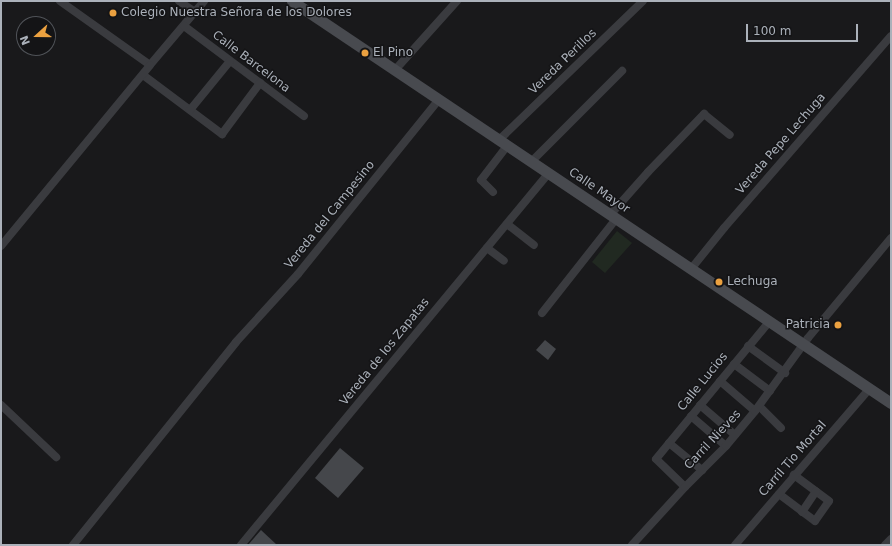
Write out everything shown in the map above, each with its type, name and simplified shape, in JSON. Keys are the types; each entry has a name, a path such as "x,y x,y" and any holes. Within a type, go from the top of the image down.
{"main road":[{"name":"Calle Mayor","path":"292,1 891,403"}],"street":[{"path":"60,1 150,65"},
{"path":"179,1 195,12"},
{"path":"1,246 204,1"},
{"path":"395,70 457,1"},
{"name":"Vereda Perillos","path":"493,192 480,180 503,143 643,1"},
{"name":"Calle Barcelona","path":"184,26 304,116"},
{"name":"Vereda Pepe Lechuga","path":"691,269 724,228 891,36"},
{"path":"190,110 230,61"},
{"path":"531,162 622,71"},
{"path":"143,75 222,134 260,83"},
{"name":"Vereda del Campesino","path":"73,545 236,342 298,274 438,99"},
{"path":"542,313 648,172 704,114 730,135"},
{"name":"Vereda de los Zapatas","path":"241,545 549,174"},
{"path":"508,224 534,246"},
{"name":"Carril Nieves","path":"632,545 685,487 726,446 785,373 804,345 891,238"},
{"path":"487,248 504,261"},
{"name":"Calle Lucios","path":"685,487 656,459 769,322"},
{"path":"748,346 785,373"},
{"path":"734,364 770,391"},
{"path":"720,381 781,428"},
{"name":"Carril Tio Mortal","path":"735,545 869,388"},
{"path":"1,405 56,457"},
{"path":"700,405 735,435"},
{"path":"691,416 726,446"},
{"path":"669,443 702,470"},
{"path":"778,494 815,521 829,501 794,475"},
{"path":"802,512 816,492"},
{"path":"885,545 891,539"}],"shaded area":[{"path":"617,231 632,243 605,273 592,262"}],"building":[{"path":"545,340 556,349 548,360 536,350"},
{"path":"340,448 364,468 338,498 315,478"},
{"path":"261,530 277,545 248,545"}],"place":[{"name":"Colegio Nuestra Señora de los Dolores","path":"113,13"},
{"name":"El Pino","path":"365,53"},
{"name":"Lechuga","path":"719,282"},
{"name":"Patricia","path":"838,325"}]}
